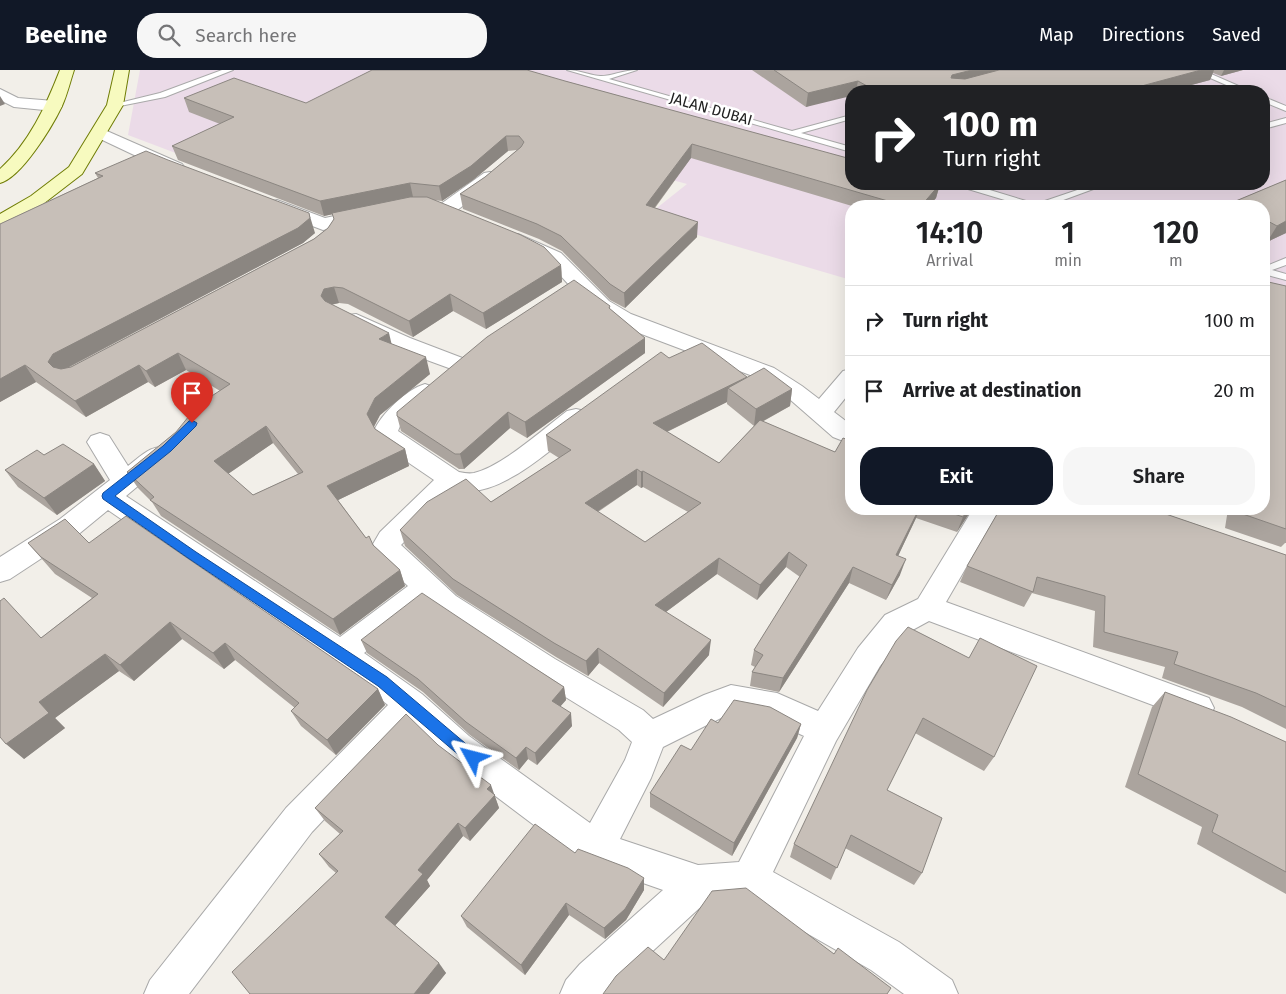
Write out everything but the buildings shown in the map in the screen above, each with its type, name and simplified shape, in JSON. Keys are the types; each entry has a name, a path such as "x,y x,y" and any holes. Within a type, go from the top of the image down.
{"main road":[{"path":"0,178 20,160 54,106 66,70"},
{"path":"0,222 37,200 76,170 115,106 122,70"}],"street":[{"path":"0,94 14,102 54,106"},
{"path":"100,133 190,173"},
{"path":"446,211 503,166"},
{"path":"261,200 320,234 388,209"},
{"path":"505,234 554,257 601,306 623,319 677,341 766,373 794,391 845,433"},
{"path":"553,297 577,283"},
{"path":"339,311 402,342 468,356 390,422 386,431 390,438 451,479 471,483 484,480 499,472 596,403"},
{"path":"657,358 677,341"},
{"path":"820,413 845,383"},
{"path":"0,571 70,526 178,439"},
{"path":"100,442 116,489 340,654 383,682 411,704 457,747 596,848 698,884 750,880 885,956 938,994"},
{"path":"451,479 387,544 390,552 446,604 544,668 632,720 650,737"},
{"path":"750,880 824,730 869,657 896,624 928,607 983,515"},
{"path":"340,654 428,586"},
{"path":"928,607 945,615 1229,719"},
{"path":"596,848 638,767 650,737 731,699 776,707 824,730"},
{"path":"164,994 299,820 411,704"},
{"path":"580,994 594,978 698,884"}],"lane":[{"path":"115,106 162,95 229,70"},
{"name":"JALAN DUBAI","path":"571,70 794,132 845,148"},
{"path":"602,78 633,70"},
{"path":"1196,70 1232,85"},
{"path":"1270,101 1286,108"},
{"path":"794,132 845,119"},
{"path":"1270,126 1286,120"},
{"path":"981,190 1014,200"},
{"path":"1056,200 1086,190"},
{"path":"1270,268 1286,261"},
{"path":"1270,272 1286,277"}],"shaded area":[{"path":"140,70 1286,70 1286,301 1270,297 1270,200 845,200 845,278 643,219 687,184 349,92 202,163 128,135"}],"route":[{"path":"192,423 167,448 107,496 383,682 411,704 457,747 473,758"}]}
